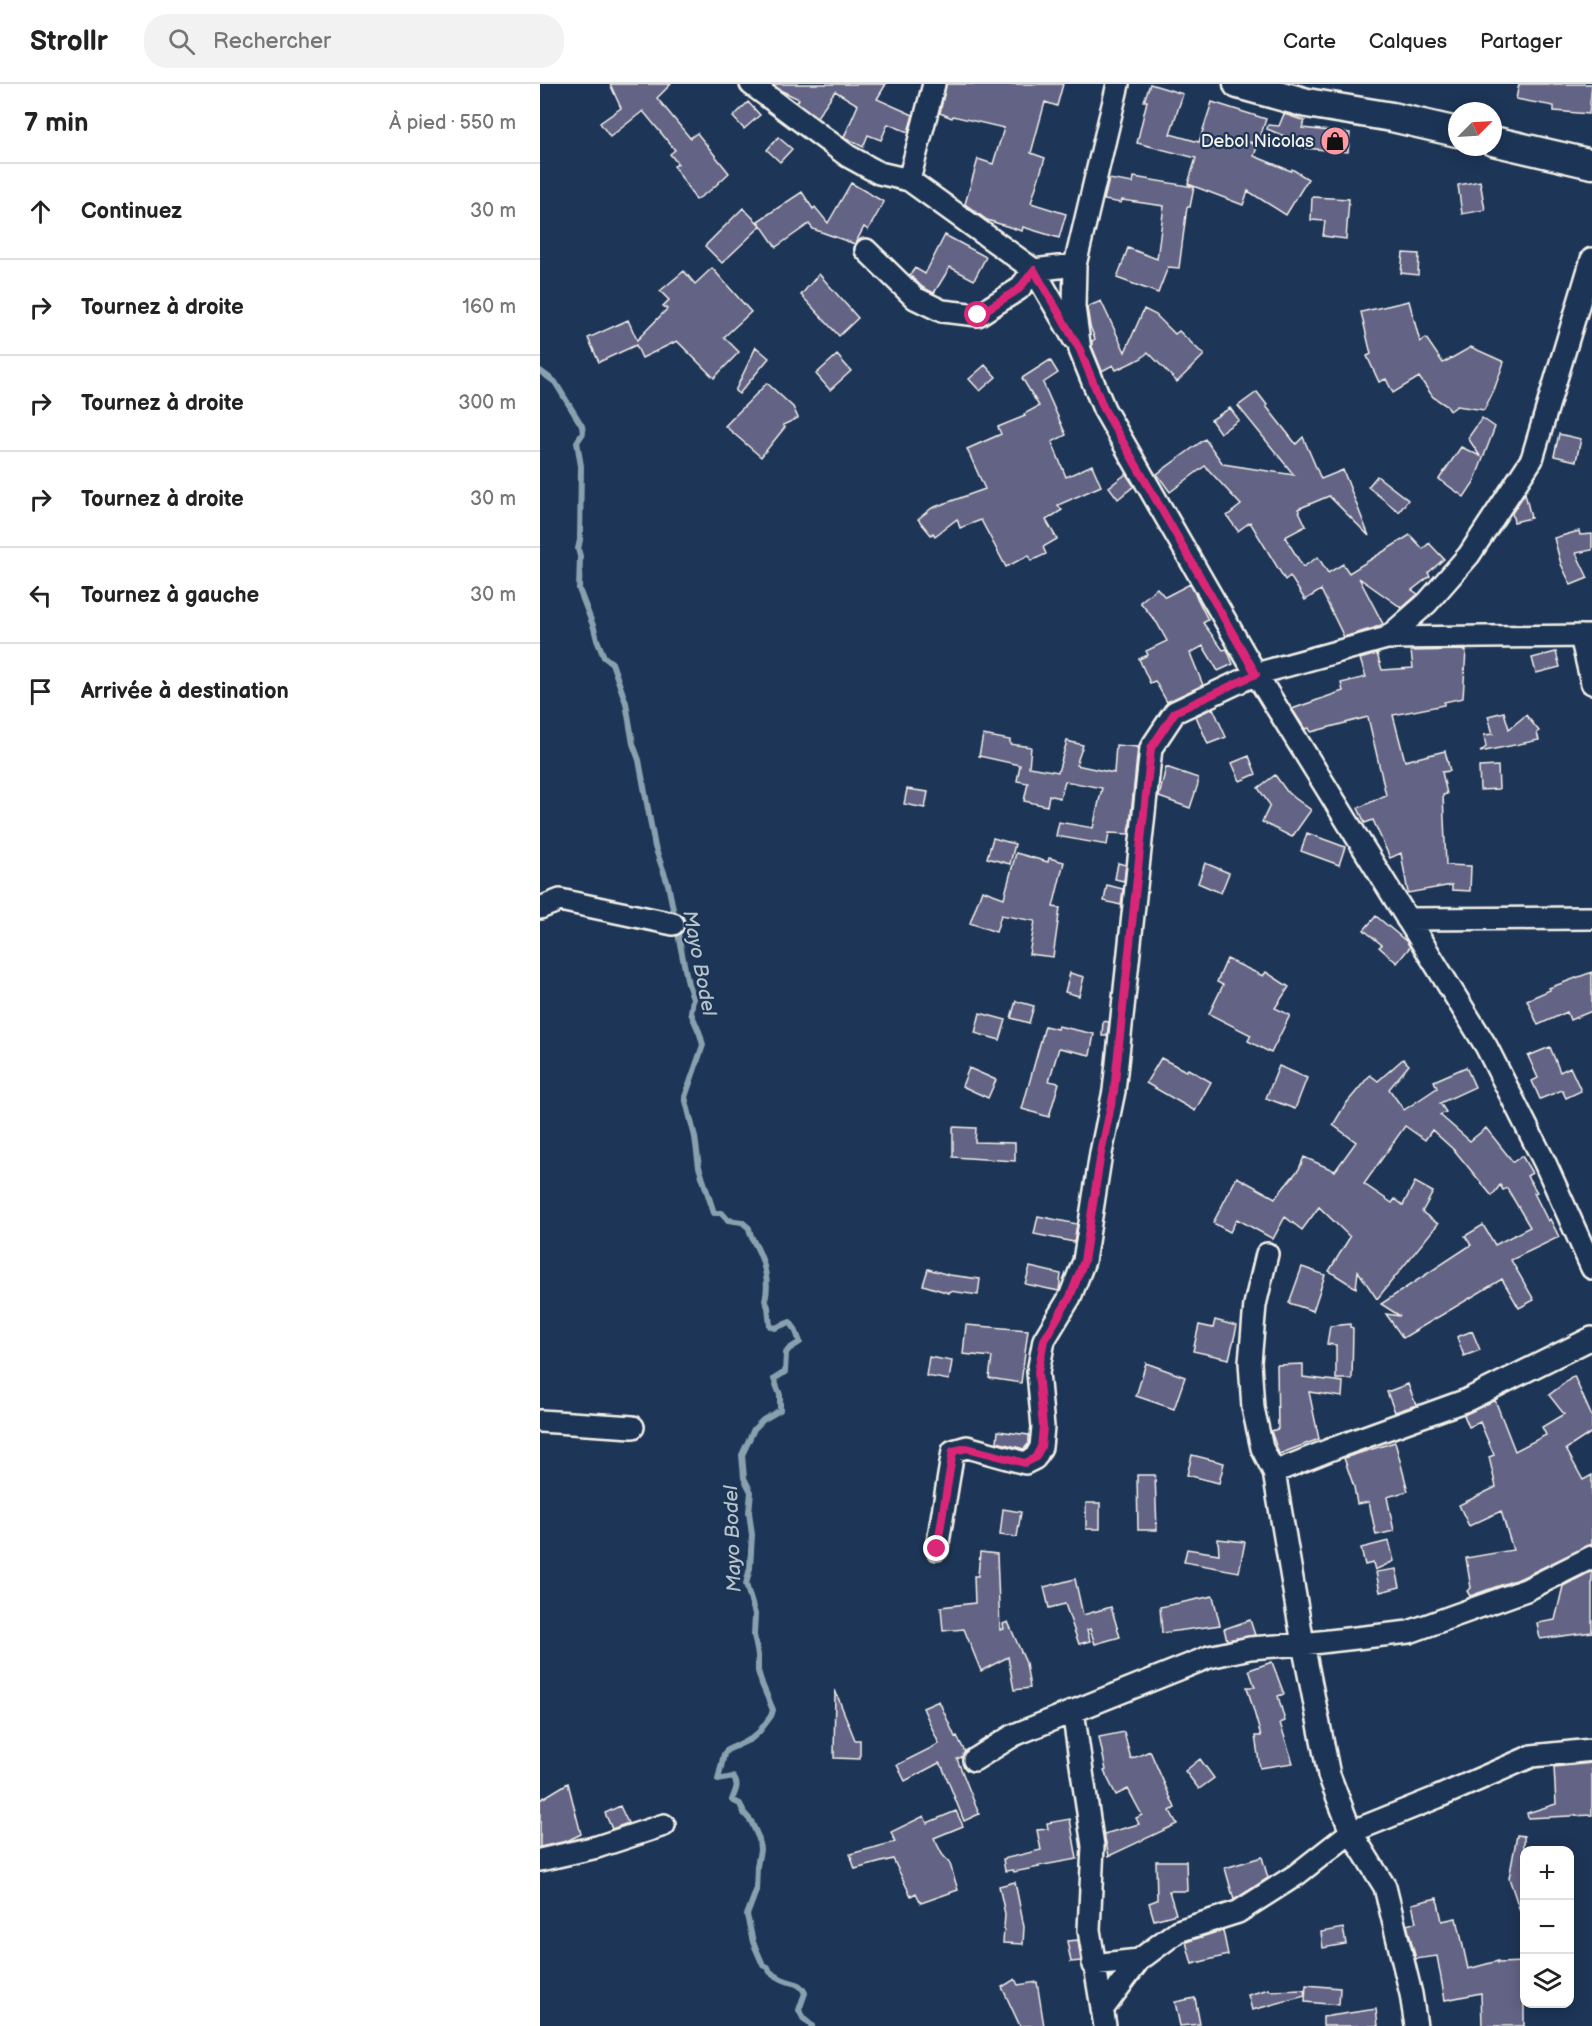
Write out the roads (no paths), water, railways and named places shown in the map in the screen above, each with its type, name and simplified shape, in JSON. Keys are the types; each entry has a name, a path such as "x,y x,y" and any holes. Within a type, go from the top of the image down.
{"street":[{"path":"751,84 848,156 879,173 909,180 1034,270 1080,350 1104,409 1256,674 1486,1046 1545,1163 1592,1268"},
{"path":"909,180 934,84"},
{"path":"1080,350 1074,307 1075,265 1118,84"},
{"path":"1238,84 1307,103 1392,117 1448,130"},
{"path":"1502,143 1592,164"},
{"path":"866,250 915,298 942,311 978,315 1019,289 1034,270 1075,265"},
{"path":"1387,638 1427,603 1469,555 1532,459 1592,259"},
{"path":"937,1549 953,1451 967,1448 1025,1463 1035,1458 1041,1447 1043,1427 1038,1372 1044,1340 1070,1297 1084,1261 1101,1153 1114,1091 1151,748 1175,712 1256,674 1387,638 1586,636 1592,682"},
{"path":"540,908 560,900 673,924"},
{"path":"1407,919 1592,918"},
{"path":"1267,1254 1255,1305 1250,1362 1253,1408 1262,1448 1274,1472 1302,1644 1329,1775 1352,1832 1385,1887 1412,1994 1416,2026"},
{"path":"1274,1472 1467,1400 1592,1338"},
{"path":"540,1420 633,1427"},
{"path":"974,1760 1014,1735 1209,1657 1250,1648 1409,1632 1526,1590 1592,1557"},
{"path":"1072,1711 1093,1846 1089,1930 1103,2018"},
{"path":"1103,2018 1139,1960 1178,1931 1238,1912 1296,1875 1352,1832 1532,1756 1592,1750"},
{"path":"540,1860 597,1847 664,1825"},
{"path":"1094,1965 1139,1960"}],"waterway":[{"name":"Mayo Bodel","path":"540,371 555,382 582,426 583,433 577,442 581,466 579,589 604,657 612,663 626,703 655,847 668,884 688,984 693,998 691,1013 703,1045 685,1097 695,1137 699,1167 714,1213 722,1213 728,1220 742,1222 749,1228 765,1272 767,1286 765,1300 770,1326 775,1328 790,1322 800,1342 786,1353 785,1372 774,1379 780,1395 780,1410 763,1420 754,1429 742,1455 744,1478 751,1492 749,1512 752,1535 750,1568 746,1584 755,1614 754,1635 758,1671 773,1710 759,1732 751,1739 727,1750 718,1780 733,1777 736,1788 732,1800 740,1804 759,1839 756,1891 747,1915 753,1942 763,1965 768,1967 770,1972 803,1989 805,1993 799,2010 803,2018 812,2026"}],"place":[{"name":"Debol Nicolas","path":"1335,141"}]}
